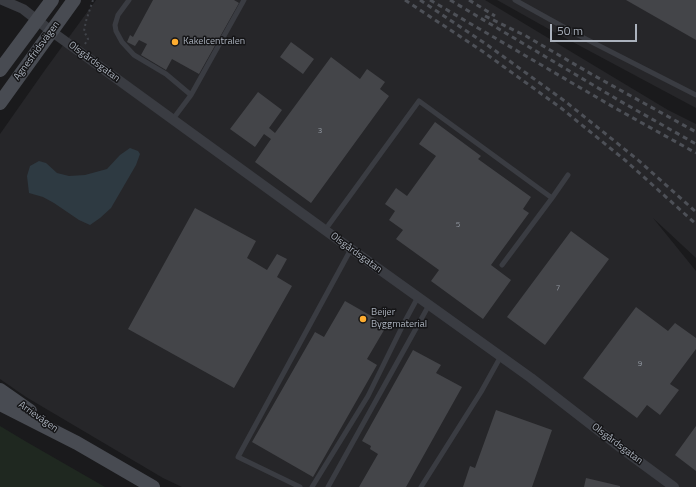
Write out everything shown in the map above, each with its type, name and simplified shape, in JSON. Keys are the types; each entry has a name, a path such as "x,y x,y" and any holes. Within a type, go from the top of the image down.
{"main road":[{"name":"Agnesfridsvägen","path":"0,70 52,0"},
{"name":"Agnesfridsvägen","path":"0,103 74,0"},
{"name":"Arrievägen","path":"0,390 77,443"},
{"name":"Arrievägen","path":"0,404 77,443 153,487"}],"street":[{"name":"Olsgårdsgatan","path":"2,0 23,9 37,21 351,249 532,378 625,451 674,487"}],"lane":[{"path":"129,0 118,15 115,25 116,31 122,42 134,55 166,74 192,95"},
{"path":"173,119 192,95 244,0"},
{"path":"515,0 578,35 696,95"},
{"path":"325,230 419,101 552,198"},
{"path":"502,265 568,175"},
{"path":"300,487 238,457 351,249"},
{"path":"312,487 368,396 418,297"},
{"path":"328,487 429,305"},
{"path":"421,487 501,356"}],"path":[{"path":"79,51 88,39 84,31 93,0"}],"shaded area":[{"path":"96,0 485,0 668,110 696,124 696,258 653,218 696,271 696,487 182,487 163,478 26,397 0,379 0,134"},
{"path":"497,0 696,0 696,108 554,32"},
{"path":"130,148 138,151 140,154 136,165 111,208 90,225 79,220 43,197 29,193 27,176 30,166 39,161 46,163 57,173 69,176 85,175 107,169 120,155"},
{"path":"0,426 25,441 105,487 0,487"}],"building":[{"path":"153,0 234,0 239,3 199,74 172,59 166,70 141,55 147,44 139,40 135,46 127,42 130,35 133,37"},
{"path":"626,0 696,0 696,40"},
{"path":"291,42 314,59 303,74 280,57"},
{"path":"331,57 360,79 367,69 385,82 380,89 389,96 311,203 255,162 271,139 264,134 255,147 230,129 258,92 282,110 269,128 275,133"},
{"path":"435,122 481,156 478,159 531,197 523,209 529,213 491,265 511,280 483,319 431,281 439,270 396,239 403,230 389,220 395,211 385,204 396,188 407,196 436,156 419,144"},
{"path":"195,208 256,241 247,258 267,270 277,254 287,259 277,277 292,286 234,388 128,329"},
{"path":"571,231 609,259 545,345 507,317"},
{"path":"345,301 387,325 367,359 377,365 313,477 252,442 315,332 324,337"},
{"path":"636,307 668,331 675,323 696,338 696,349 670,384 679,390 660,415 647,405 637,418 583,378"},
{"path":"413,350 441,365 436,373 462,387 406,487 359,487 378,454 370,449 371,446 362,441"},
{"path":"496,410 552,430 532,487 463,487 470,466 475,468"},
{"path":"696,426 696,471 675,455"},
{"path":"586,478 620,486 620,487 584,487"}],"railway":[{"path":"405,0 482,51 561,108 626,161 696,224"},
{"path":"420,0 486,44 566,102 638,160 696,212"},
{"path":"430,0 615,108 696,153"},
{"path":"450,0 620,101 696,144"},
{"path":"469,0 495,16"},
{"path":"485,16 526,36 696,132"}],"place":[{"name":"Kakelcentralen","path":"175,42"},
{"name":"Beijer Byggmaterial","path":"363,319"}]}
